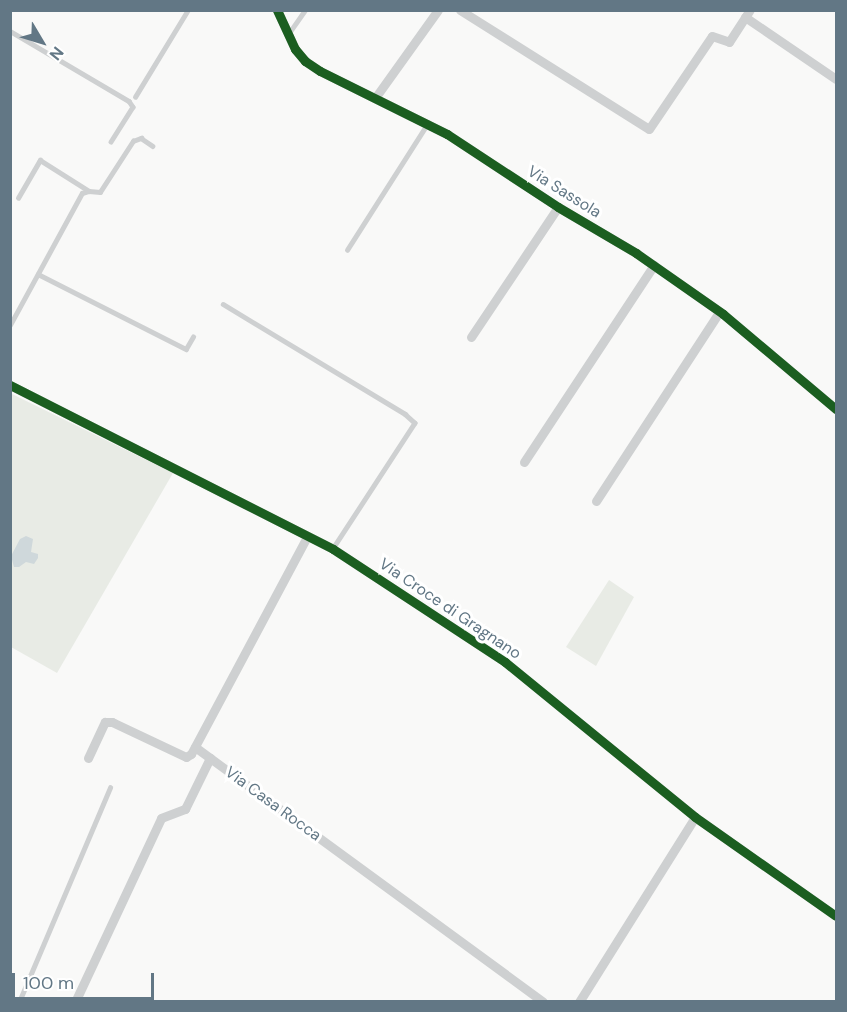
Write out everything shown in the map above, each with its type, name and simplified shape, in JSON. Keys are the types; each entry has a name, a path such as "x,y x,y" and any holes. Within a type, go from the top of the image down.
{"street":[{"name":"Via Sassola","path":"277,10 295,49 305,61 334,80 428,123 654,266 719,312 837,409"},
{"path":"375,98 438,10"},
{"path":"460,10 649,129 712,36 729,42 747,14 837,79"},
{"path":"471,336 558,207"},
{"path":"524,462 654,266"},
{"path":"596,501 719,312"},
{"name":"Via Croce di Gragnano","path":"10,385 333,549 505,662 695,817 837,916"},
{"path":"88,758 105,722 112,722 146,741 186,757 195,747 307,537"},
{"name":"Via Casa Rocca","path":"195,747 543,1002"},
{"path":"75,1002 161,818 185,809 210,758"},
{"path":"579,1002 695,817"}],"lane":[{"path":"135,97 188,10"},
{"path":"288,33 305,10"},
{"path":"10,31 129,101 133,106 111,142"},
{"path":"347,250 428,123"},
{"path":"18,198 40,160 89,191 100,192 133,141 141,138 153,146"},
{"path":"10,325 82,194 89,191"},
{"path":"38,274 186,349 193,337"},
{"path":"223,304 405,414 415,423 333,549"},
{"path":"19,1002 110,788"}],"shaded area":[{"path":"10,393 173,473 57,673 11,647"},
{"path":"26,536 33,539 31,552 38,554 38,558 34,564 26,562 19,567 14,567 11,556 20,539"},
{"path":"609,580 634,597 596,666 566,647"}],"cycle path":[{"path":"277,10 295,49 305,61 320,71 447,134 558,207 636,253 723,314 836,409"},
{"path":"10,385 333,549 505,662 695,817 836,916"}]}
